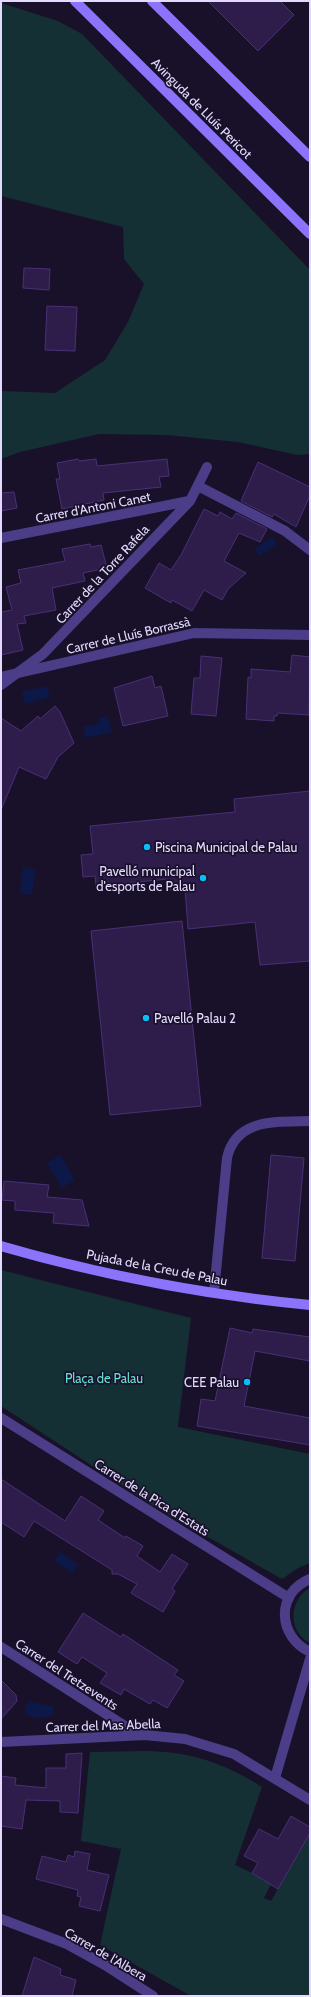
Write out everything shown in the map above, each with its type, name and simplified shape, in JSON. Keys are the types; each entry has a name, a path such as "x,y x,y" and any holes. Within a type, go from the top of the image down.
{"street":[{"name":"Avinguda de Lluís Pericot","path":"75,1 310,234"},
{"path":"152,1 310,157"},
{"name":"Carrer de la Torre Rafela","path":"1,686 43,654 190,501 207,467"},
{"path":"198,486 285,531 310,550"},
{"name":"Carrer d'Antoni Canet","path":"1,538 190,501"},
{"name":"Carrer de Lluís Borrassà","path":"1,677 194,633 310,635"},
{"path":"214,1292 227,1158 230,1147 240,1133 249,1128 274,1122 310,1120"},
{"name":"Pujada de la Creu de Palau","path":"1,1246 170,1286 310,1305"},
{"name":"Carrer de la Pica d'Estats","path":"1,1418 289,1598"},
{"path":"310,1579 300,1584 289,1598 284,1614 288,1631 297,1644 310,1652"},
{"name":"Carrer del Tretzevents","path":"1,1647 139,1735"},
{"path":"276,1778 310,1659"},
{"name":"Carrer del Mas Abella","path":"1,1742 139,1735 172,1737 209,1745 234,1754 276,1778 310,1800"},
{"name":"Carrer de l'Albera","path":"1,1919 67,1944 105,1965 153,1996"}],"green space":[{"path":"1,3 58,21 82,34 310,270 310,454 297,455 238,442 166,435 99,434 20,452 1,459 1,391 55,393 105,360 128,322 144,284 124,259 123,227 1,196"},
{"name":"Plaça de Palau","path":"1,1270 191,1318 178,1427 310,1454 310,1563 298,1568 282,1579 155,1507 1,1406"},
{"path":"310,1588 310,1643 297,1631 294,1624 294,1616 295,1607 298,1600 303,1593"},
{"path":"147,1751 179,1754 207,1760 234,1771 262,1787 235,1865 271,1884 264,1898 271,1901 310,1833 310,1996 191,1996 100,1945 121,1849 81,1841 90,1752"}],"shaded area":[{"path":"272,537 277,544 260,556 255,549"},
{"path":"47,686 50,697 25,704 22,692"},
{"path":"108,716 112,732 86,738 83,727 100,723 99,718"},
{"path":"23,868 35,869 32,895 20,893"},
{"path":"60,1155 75,1180 62,1188 47,1163"},
{"path":"60,1552 78,1564 72,1573 54,1561"},
{"path":"30,1702 53,1706 54,1714 40,1718 25,1714 25,1706"}],"building":[{"path":"208,1 280,1 294,15 258,51"},
{"path":"24,268 50,269 49,290 23,288"},
{"path":"47,306 77,307 75,351 45,350"},
{"path":"78,459 79,461 96,459 97,466 167,459 169,476 159,477 161,487 103,493 104,500 62,509 56,479 60,479 57,463"},
{"path":"258,462 310,487 310,495 296,527 274,514 272,517 241,501"},
{"path":"14,492 17,508 1,511 1,493"},
{"path":"204,509 218,516 220,512 232,519 236,513 267,529 260,542 239,533 224,561 246,573 228,589 222,600 204,590 192,611 172,600 171,603 145,588 159,563 171,570 181,555"},
{"path":"90,544 91,547 101,545 107,568 83,573 85,581 52,588 56,610 24,616 26,623 17,624 23,650 1,655 1,612 12,610 6,587 21,583 18,570 65,561 62,549"},
{"path":"292,655 310,657 309,715 278,713 277,716 274,716 274,721 246,719 248,677 251,678 251,669 290,672"},
{"path":"201,656 222,658 216,716 191,714 194,678 200,678"},
{"path":"152,676 155,688 161,686 168,716 123,726 114,688"},
{"path":"55,706 60,712 74,743 58,757 46,779 19,767 1,810 1,718 21,731 38,716 40,719"},
{"name":"Pavelló municipal d'esports de Palau","path":"310,791 310,961 260,965 255,922 188,929 185,888 169,890 168,879 96,886 95,876 83,877 81,855 93,854 90,826 235,812 234,799"},
{"name":"Pavelló Palau 2","path":"182,921 201,1106 110,1115 91,931"},
{"path":"271,1155 304,1158 295,1261 262,1258"},
{"path":"4,1181 49,1185 47,1197 82,1200 89,1226 53,1223 54,1213 15,1210 15,1201 2,1200"},
{"path":"230,1328 252,1333 253,1329 310,1337 310,1361 255,1351 244,1406 310,1418 310,1445 197,1426 201,1399 215,1401"},
{"path":"1,1479 65,1521 81,1496 104,1511 98,1520 125,1538 126,1536 143,1546 137,1556 160,1572 172,1554 188,1564 172,1589 175,1591 163,1612 131,1593 137,1584 118,1574 112,1574 112,1570 34,1521 24,1537 1,1522"},
{"path":"83,1613 121,1637 123,1634 178,1670 174,1675 184,1681 167,1708 153,1700 150,1704 124,1689 121,1695 100,1683 107,1673 82,1657 77,1664 58,1652"},
{"path":"1,1680 16,1695 17,1701 1,1719"},
{"path":"82,1753 78,1813 60,1812 60,1801 26,1800 22,1829 1,1826 1,1776 16,1778 15,1785 46,1788 46,1768 66,1768 66,1754"},
{"path":"291,1816 310,1827 310,1833 278,1889 252,1873 258,1863 244,1856 259,1829 278,1839"},
{"path":"75,1851 90,1854 87,1870 109,1875 100,1911 79,1906 81,1897 77,1896 78,1890 36,1879 42,1856 66,1862 68,1855 74,1857"},
{"path":"34,1957 61,1969 60,1975 76,1980 72,1996 22,1996"}],"place":[{"name":"Piscina Municipal de Palau","path":"147,847"},
{"name":"Pavelló municipal d'esports de Palau","path":"203,878"},
{"name":"Pavelló Palau 2","path":"146,1018"},
{"name":"CEE Palau","path":"247,1382"}]}
